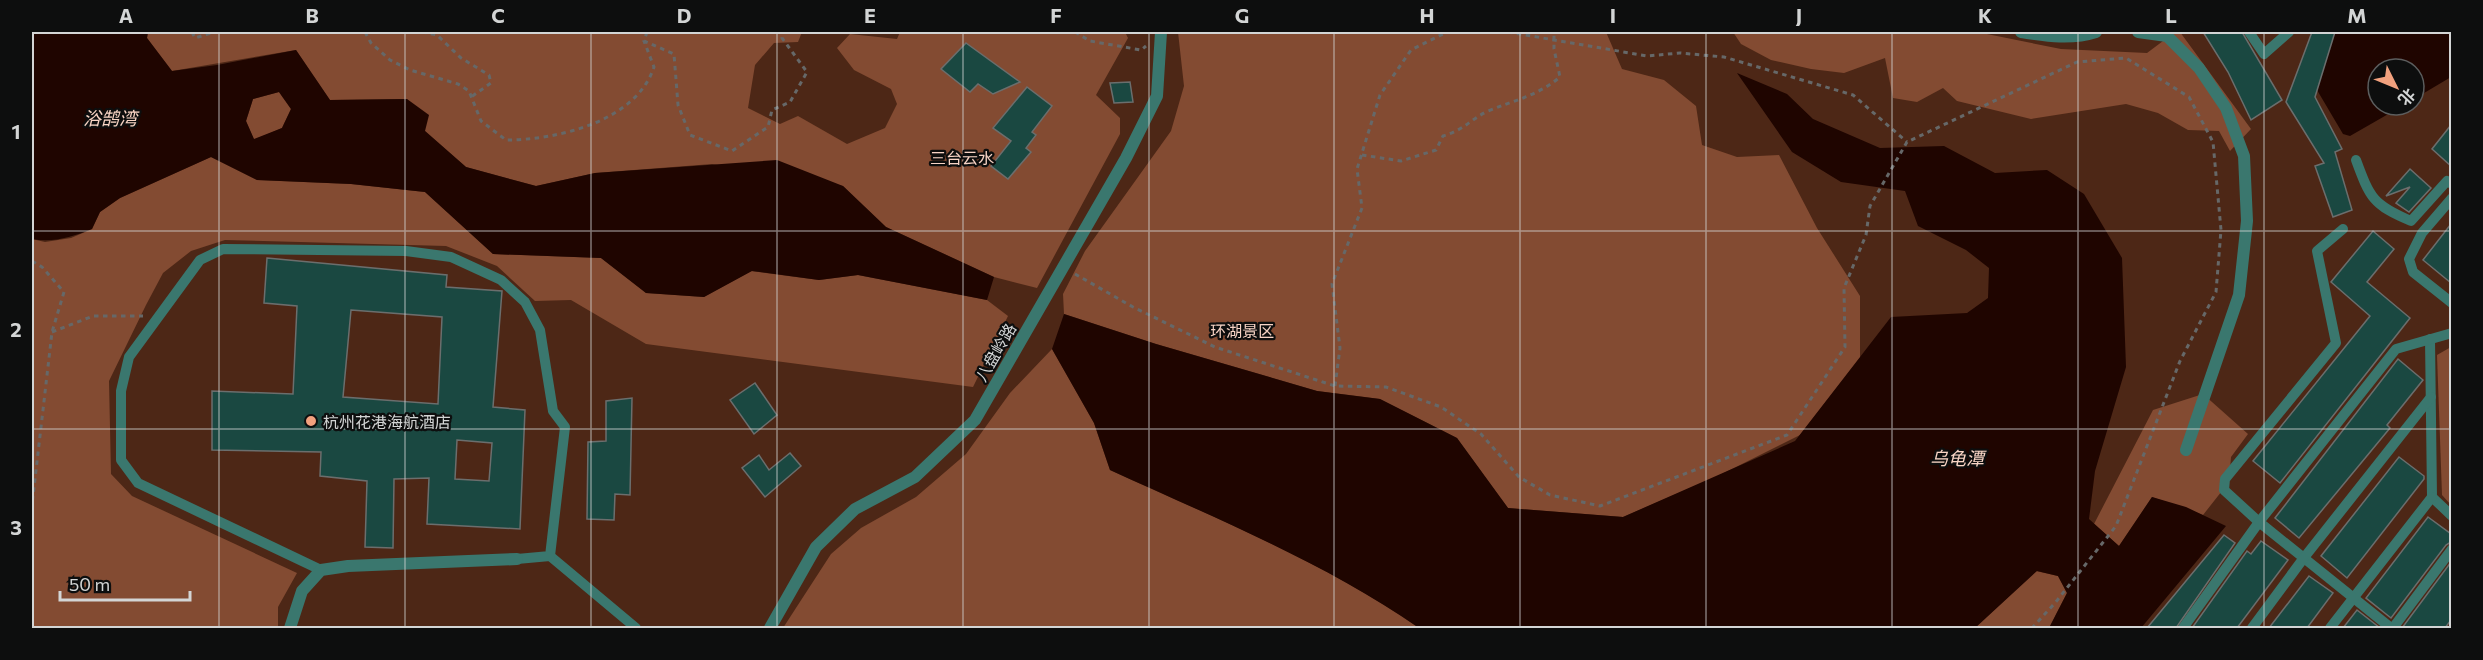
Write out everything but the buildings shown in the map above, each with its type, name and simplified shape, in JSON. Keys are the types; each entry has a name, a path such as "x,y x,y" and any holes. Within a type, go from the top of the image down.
{"street":[{"name":"八盘岭路","path":"770,628 816,547 855,509 915,477 975,420 1126,158 1157,96 1162,32"},
{"path":"2021,32 2051,37 2081,36 2096,32"},
{"path":"2138,32 2167,36 2199,68 2226,108 2244,156 2247,221 2239,295 2186,450"},
{"path":"290,628 302,591 321,570 348,566 517,559"}],"lane":[{"path":"2249,32 2264,54 2289,32"},
{"path":"2356,160 2367,190 2382,208 2410,221 2447,181 2451,184"},
{"path":"2451,198 2422,233 2409,259 2413,272 2451,303"},
{"path":"2343,229 2317,251 2336,343 2224,479 2224,490 2302,559 2392,628 2451,549"},
{"path":"321,570 138,483 121,460 121,391 129,357 200,260 223,249 406,251 452,257 501,280 525,302 540,330 553,411 566,427 550,556"},
{"path":"2183,628 2259,522 2396,349 2451,333"},
{"path":"2330,628 2432,497 2430,339"},
{"path":"2252,628 2302,559 2431,397"},
{"path":"2432,497 2451,516"},
{"path":"517,559 550,556 636,628"}],"path":[{"path":"192,32 195,38 214,32"},
{"path":"364,32 371,43 390,60 410,70 458,84 469,91 481,122 506,140 553,137 580,129 604,118 629,102 651,79 654,67 644,41 647,32"},
{"path":"422,32 438,35 461,58 489,75 491,83 471,97"},
{"path":"644,41 674,54 678,105 690,135 732,151 768,127 772,110 790,102 807,72 782,38 783,32"},
{"path":"1075,32 1089,41 1142,50 1162,32"},
{"path":"1335,386 1340,348 1332,284 1362,208 1357,169 1361,155 1380,95 1412,50 1447,32"},
{"path":"1508,32 1647,56 1680,53 1724,57 1853,95 1906,142"},
{"path":"1361,155 1401,161 1436,150 1443,136 1460,131 1486,112 1543,91 1560,77 1554,32"},
{"path":"1065,264 1076,275 1133,307 1215,347 1335,386 1386,387 1441,407 1481,434 1519,477 1550,495 1600,506 1787,435 1845,347 1844,288 1866,235 1870,206 1906,142 2077,63 2126,58 2189,97 2212,142 2221,230 2216,292 2180,361 2116,526 2055,603 2032,628"},
{"path":"32,261 42,267 64,292 51,332 32,505"},
{"path":"51,332 93,316 159,316"}],"green space":[{"name":"环湖景区","path":"32,32 2451,32 2451,628 32,628"},
{"name":"三台云水","path":"148,32 802,32 798,42 774,43 755,65 748,108 780,124 798,116 847,144 885,128 897,104 891,89 854,70 837,48 850,34 897,39 900,32 1125,32 1128,38 1096,95 1120,118 1120,134 1037,288 994,277 886,227 843,186 712,164 595,173 536,186 466,167 425,131 407,99 330,100 296,50 172,71 147,38"},
{"path":"1178,32 1606,32 1622,69 1664,80 1696,106 1702,145 1737,157 1779,155 1817,228 1860,296 1860,358 1800,435 1718,476 1623,517 1508,508 1457,438 1380,399 1317,391 1156,344 1064,314 1063,294 1085,251 1171,131 1184,86"},
{"path":"1733,32 1977,32 2061,49 2147,53 2175,32 2180,32 2251,129 2230,151 2219,131 2188,130 2158,113 2126,104 2031,119 1957,101 1943,88 1917,102 1893,98 1885,58 1844,73 1811,69 1771,60 1741,44"},
{"path":"279,92 291,109 282,128 254,140 246,121 253,99"},
{"path":"211,157 257,180 351,184 425,192 493,254 601,258 646,293 704,297 751,271 819,280 858,275 987,300 1008,316 973,387 646,344 571,300 535,301 497,266 446,246 225,240 191,251 163,273 146,305 109,381 111,474 132,496 297,573 278,607 278,628 32,628 32,239 45,242 71,238 92,229 100,212 120,198"},
{"path":"2451,347 2451,505 2442,495 2437,355"},
{"path":"1052,349 1094,423 1110,470 1269,542 1346,582 1419,628 783,628 831,554 861,528 916,497 966,454 1010,393"},
{"path":"2203,394 2248,434 2231,457 2229,482 2203,515 2152,497 2119,546 2094,524 2153,410"},
{"path":"2036,571 2058,576 2067,593 2049,628 1975,628"}],"water":[{"name":"浴鹄湾","path":"32,32 148,32 147,38 172,71 296,50 330,100 407,99 429,115 425,131 466,167 536,186 595,173 777,160 843,186 886,227 994,277 987,300 858,275 819,280 752,271 704,297 646,293 601,258 493,254 425,192 351,184 257,180 211,157 120,198 100,212 92,229 62,238 32,239","holes":["279,92 291,109 282,128 254,139 246,121 253,99"]},
{"path":"2335,32 2451,32 2451,77 2426,92 2426,57 2366,57 2366,117 2383,117 2350,136 2343,134 2317,90"},
{"name":"乌龟潭","path":"1737,73 1787,94 1813,119 1880,148 1944,146 1995,173 2047,170 2084,194 2122,258 2126,367 2095,471 2089,519 2119,546 2152,497 2186,507 2226,526 2141,628 2049,628 2067,593 2058,576 2037,571 1975,628 1419,628 1384,605 1308,562 1110,470 1094,423 1052,349 1064,314 1156,344 1317,391 1380,399 1457,438 1508,508 1623,517 1795,441 1891,317 1967,313 1988,298 1989,268 1966,250 1918,226 1905,191 1841,182 1792,152"}],"place":[{"name":"杭州花港海航酒店","path":"311,421"}]}
